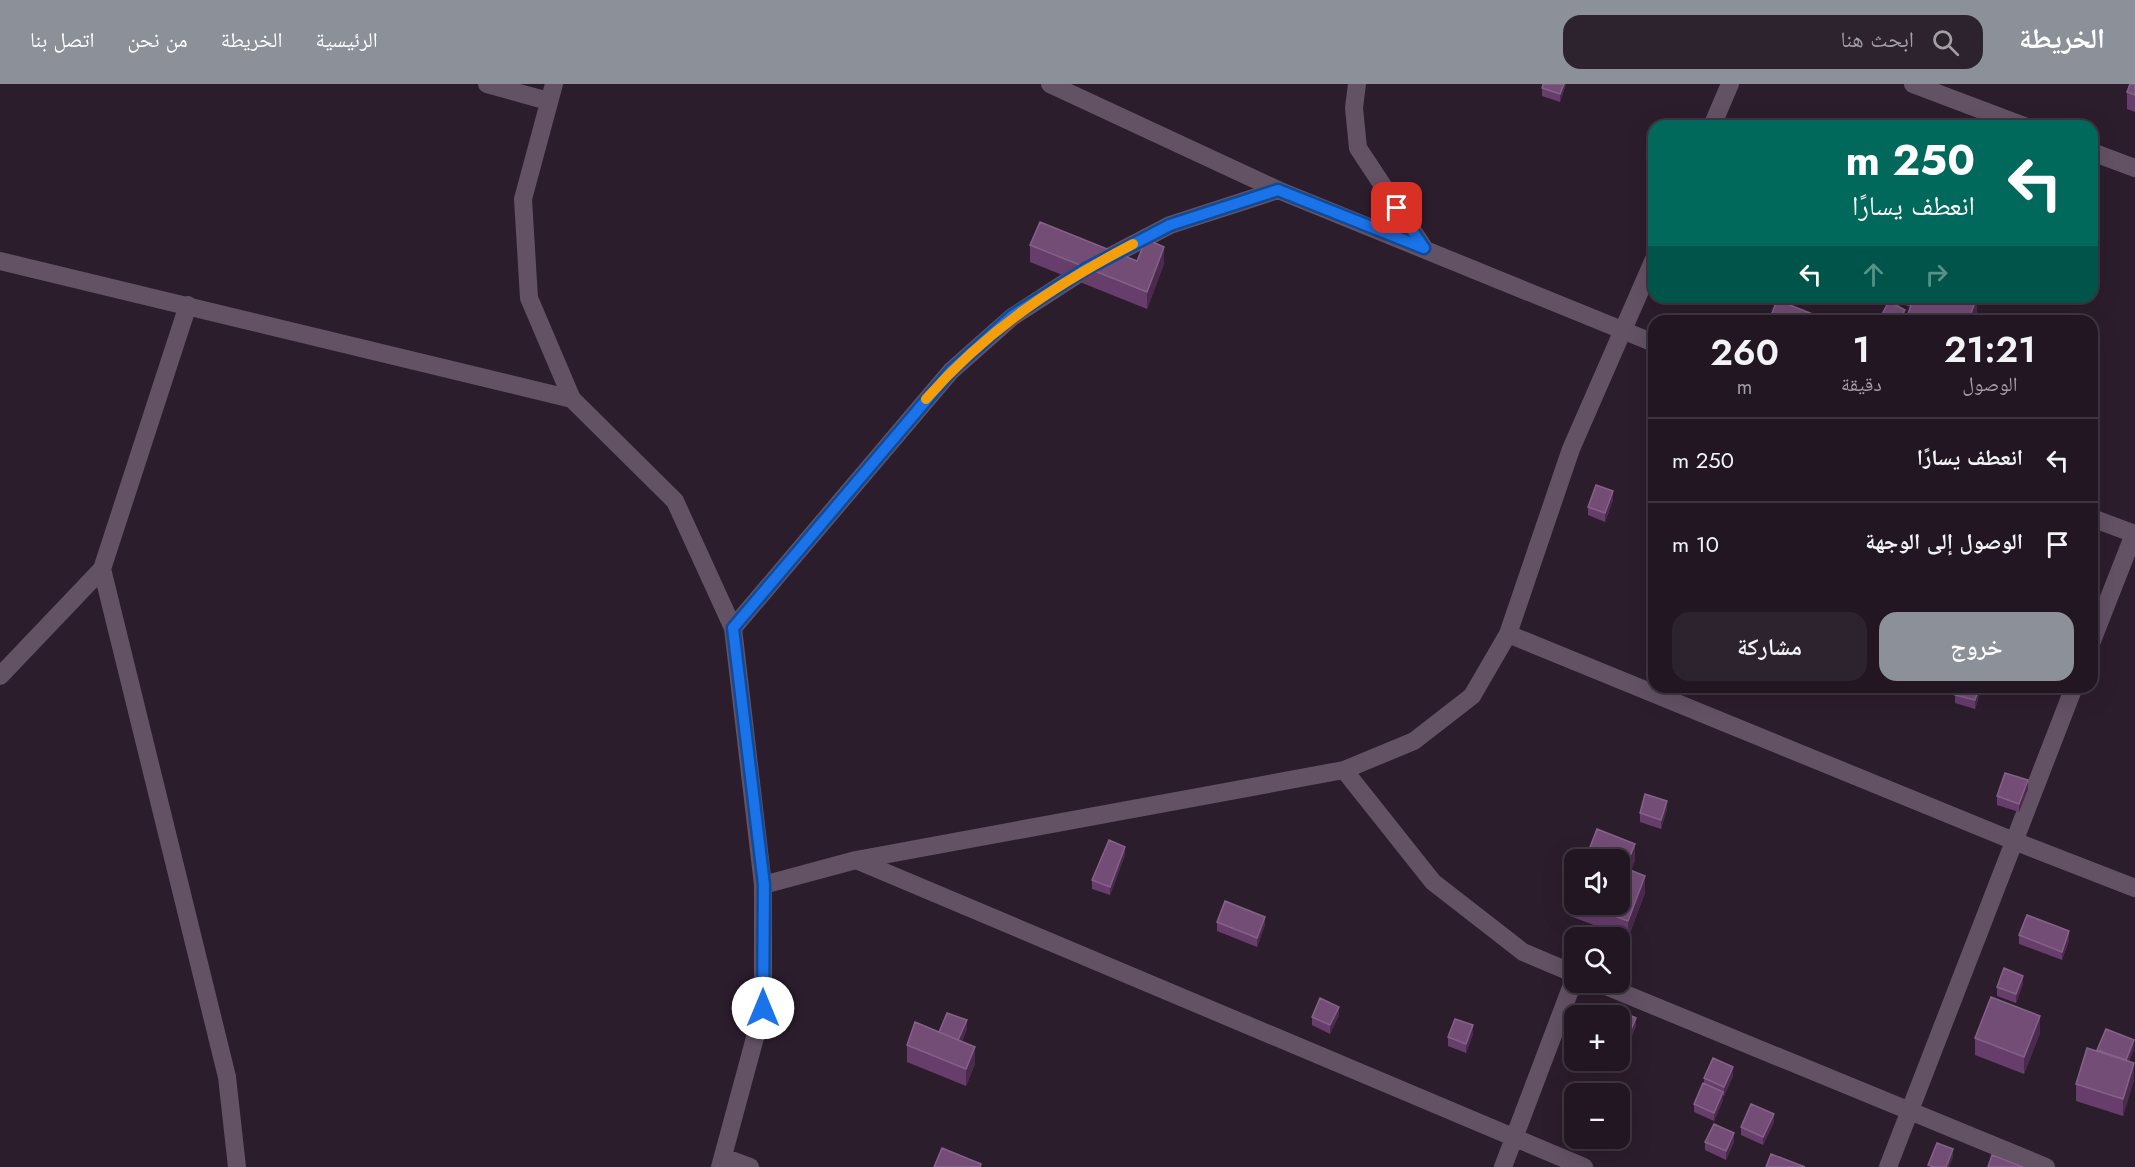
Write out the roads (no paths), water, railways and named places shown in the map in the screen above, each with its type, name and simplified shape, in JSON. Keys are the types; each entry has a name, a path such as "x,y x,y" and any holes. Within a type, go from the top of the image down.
{"street":[{"path":"487,84 551,93 523,199 529,298 572,399 675,501 733,628 764,885 763,1008 722,1162 750,1167"},
{"path":"1050,84 1278,190 1648,340"},
{"path":"1357,84 1354,108 1358,148 1424,248"},
{"path":"1715,120 1730,84"},
{"path":"1913,84 2009,120"},
{"path":"2098,154 2135,168"},
{"path":"733,628 951,371 1012,316 1086,269 1170,225 1278,190"},
{"path":"0,261 572,399"},
{"path":"764,885 856,860 1344,770 1414,741 1472,696 1508,634 1571,449 1648,273"},
{"path":"0,676 102,569 189,305"},
{"path":"2098,520 2135,534 2098,626"},
{"path":"102,569 227,1077 237,1167"},
{"path":"1508,634 1648,691"},
{"path":"1652,693 2135,888"},
{"path":"1888,1167 1908,1110 2072,693"},
{"path":"1344,770 1433,882 1523,952 1564,970"},
{"path":"856,860 1584,1167"},
{"path":"1503,1167 1568,993"},
{"path":"1623,993 2046,1167"}]}
